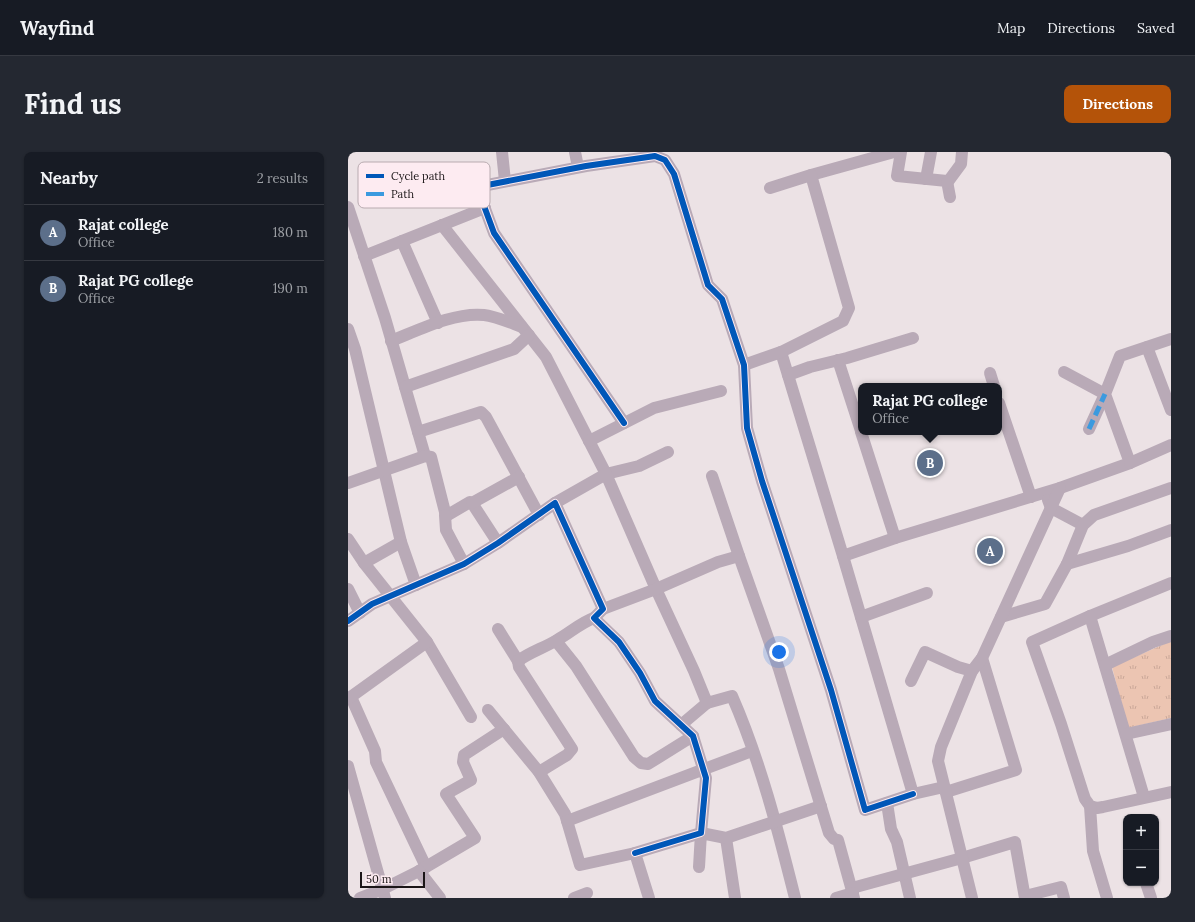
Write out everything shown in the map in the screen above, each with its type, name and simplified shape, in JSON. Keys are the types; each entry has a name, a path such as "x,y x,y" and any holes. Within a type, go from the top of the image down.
{"street":[{"path":"502,152 505,181"},
{"path":"575,152 578,167"},
{"path":"770,188 894,152"},
{"path":"901,152 897,176 947,181 950,197"},
{"path":"926,179 931,152"},
{"path":"947,183 961,164 962,152"},
{"path":"490,184 578,167 620,156 654,154 664,160 674,174 708,285 722,299 744,365 747,428 762,481 831,690 865,810 913,794 945,790 1016,770 982,658"},
{"path":"744,365 781,352 843,321 849,308 811,175"},
{"path":"348,207 392,341 425,456"},
{"path":"364,256 485,208 494,233 624,423"},
{"path":"442,225 546,357 606,474 707,703"},
{"path":"402,241 438,323"},
{"path":"392,341 438,323 464,315 485,315 525,331"},
{"path":"348,329 355,349 401,542 416,585"},
{"path":"405,387 514,349 525,331"},
{"path":"788,375 810,367 913,338"},
{"path":"1089,429 1120,356 1171,339"},
{"path":"1147,347 1171,410"},
{"path":"781,352 913,794"},
{"path":"838,360 858,423"},
{"path":"1064,372 1105,394 1130,463"},
{"path":"990,374 993,383"},
{"path":"589,441 654,408 721,390"},
{"path":"418,432 481,412 486,417 539,515"},
{"path":"1002,412 1031,497"},
{"path":"862,435 895,538"},
{"path":"842,556 895,538 1060,488 1130,463 1171,444"},
{"path":"348,621 372,604 464,564 498,543 555,503 606,474 639,466 668,452"},
{"path":"348,483 425,456 431,457 445,515 446,530 464,564"},
{"path":"712,476 779,669 829,833 834,839 838,840 853,893"},
{"path":"445,515 447,516 468,503 518,477"},
{"path":"972,898 938,761 941,747 972,671 982,658 1060,488"},
{"path":"1001,617 1045,604 1067,564 1083,525 1094,515 1171,488"},
{"path":"1046,492 1051,508 1083,525"},
{"path":"472,502 498,543"},
{"path":"555,503 598,613 640,673 654,701 693,736 706,778 699,867"},
{"path":"1067,564 1128,546 1171,530"},
{"path":"348,539 364,563 427,642 471,717"},
{"path":"364,563 401,542"},
{"path":"518,661 526,655 556,641 598,613 718,562 740,556"},
{"path":"1171,583 1090,616 1032,642 1061,724 1085,800 1090,806 1097,808 1103,807 1171,792"},
{"path":"348,589 360,613"},
{"path":"861,617 927,593"},
{"path":"1090,616 1144,797"},
{"path":"498,629 518,661 519,667 572,750 567,755 539,772"},
{"path":"1105,665 1153,642 1171,636"},
{"path":"556,641 576,666 634,757 641,763 648,764 693,736"},
{"path":"427,642 350,698 375,751 376,762 422,869 440,898"},
{"path":"911,681 925,652 958,667 972,671"},
{"path":"681,725 707,703 732,696 752,751 795,898"},
{"path":"488,710 539,772 565,814 580,865 635,853 701,832 726,838 821,806"},
{"path":"1126,734 1171,724"},
{"path":"360,898 384,894 422,869 475,838 446,794 471,780 463,762 464,755 504,729"},
{"path":"568,821 752,751"},
{"path":"348,766 384,894"},
{"path":"887,803 892,829 897,842 910,898"},
{"path":"1090,806 1093,851 1107,898"},
{"path":"726,838 735,898"},
{"path":"836,898 904,874 1015,842 1025,897 1061,887 1064,898"},
{"path":"635,853 649,898"},
{"path":"1147,886 1151,898"},
{"path":"574,898 587,893"}],"green space":[{"path":"1171,641 1171,718 1128,728 1112,667"}],"marked path":[{"path":"1089,429 1105,394"}],"cycle path":[{"path":"490,184 586,166 655,156 665,160 674,174 708,285 722,299 744,365 747,428 762,481 831,690 865,810 913,794"},
{"path":"485,208 494,233 624,423"},
{"path":"348,621 372,604 464,564 498,543 555,503 603,609 594,618 619,642 640,673 655,701 693,736 706,778 701,833 635,853"}],"place":[{"name":"Rajat PG college","path":"930,463"},
{"name":"Rajat college","path":"990,551"}]}
